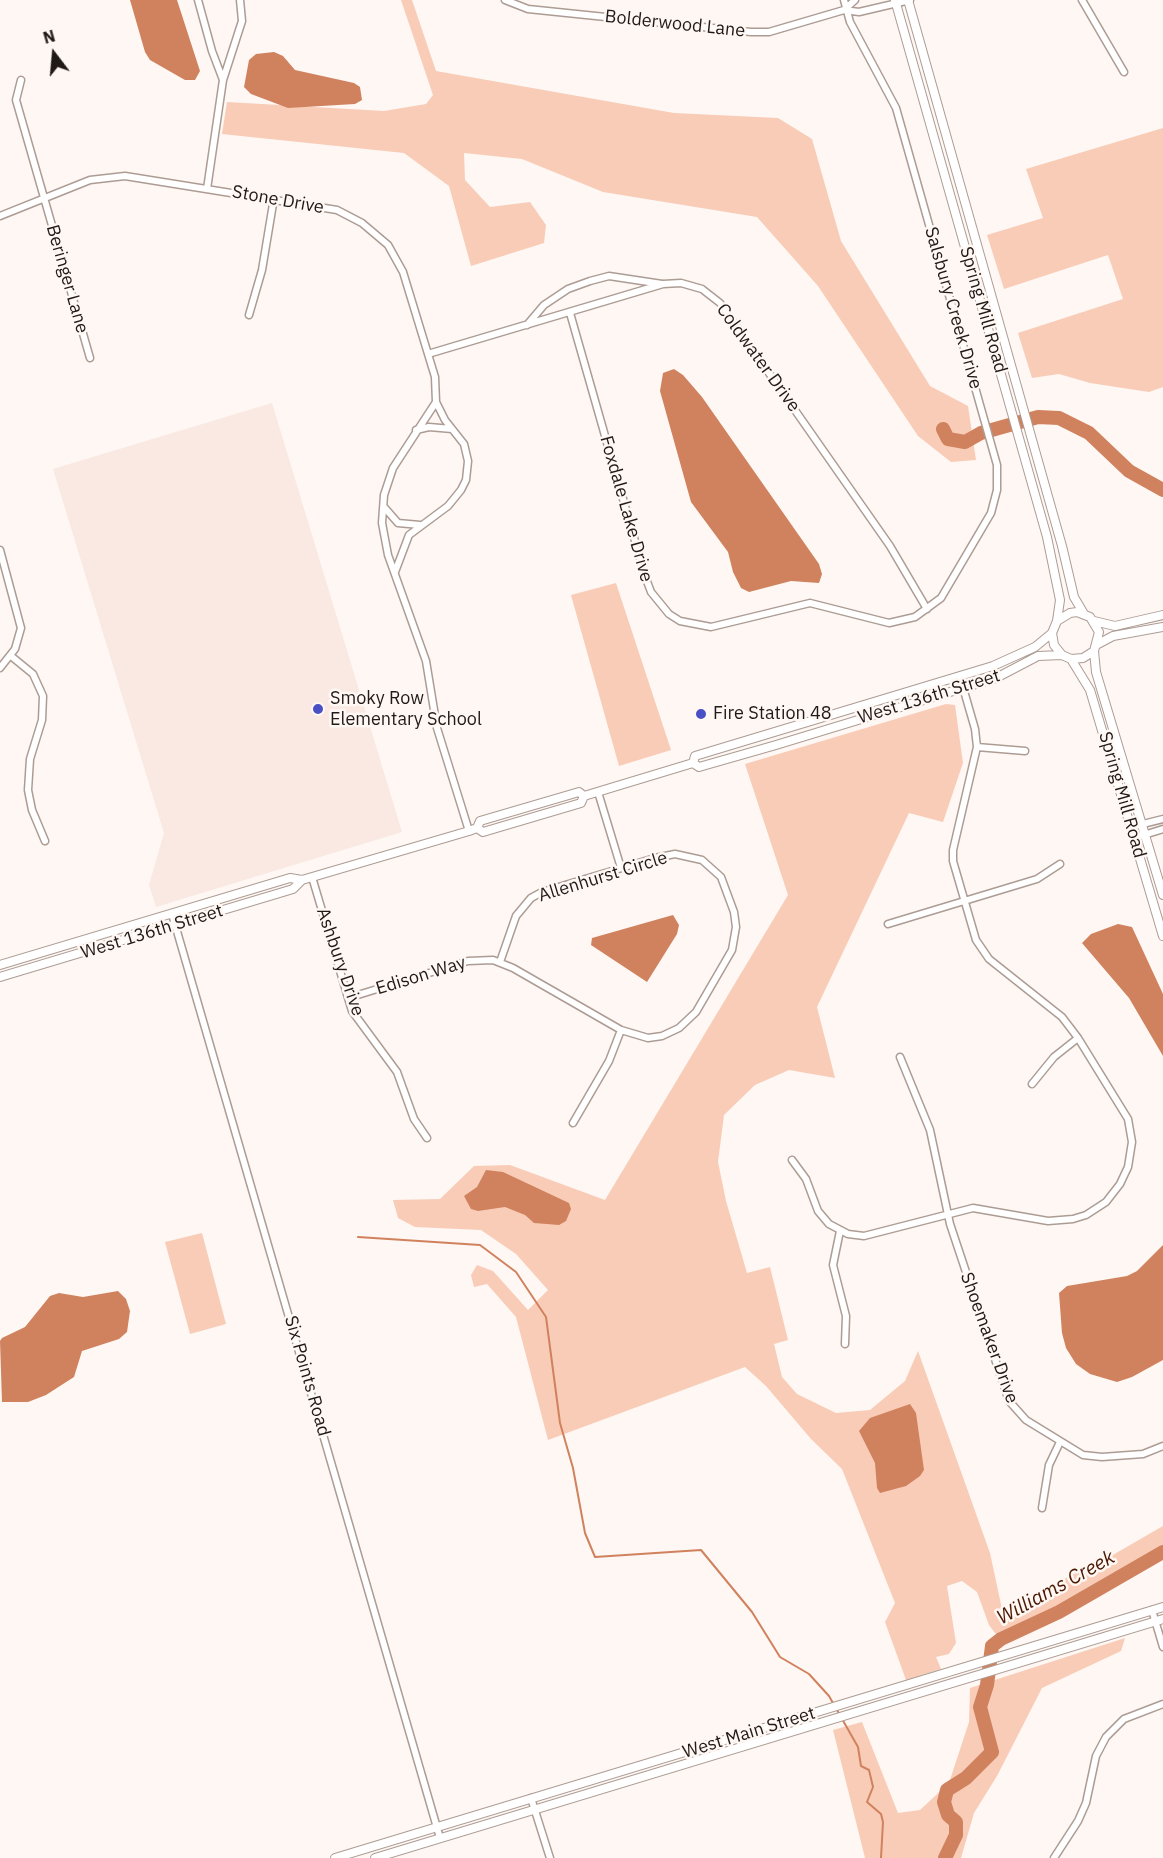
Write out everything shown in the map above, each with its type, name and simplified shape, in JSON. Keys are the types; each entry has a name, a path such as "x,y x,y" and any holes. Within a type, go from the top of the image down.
{"street":[{"path":"198,0 212,51 223,80"},
{"path":"207,189 223,80 240,35 242,11 240,0"},
{"name":"Bolderwood Lane","path":"505,0 528,9 751,32 769,32 844,10 859,12 903,1"},
{"name":"Salsbury Creek Drive","path":"844,0 844,10 896,108 990,436 998,477 992,513 941,598 927,609"},
{"name":"Bolderwood Lane","path":"844,10 855,0"},
{"path":"1082,0 1124,72"},
{"name":"Spring Mill Road","path":"903,1 1024,411 1074,597 1084,614"},
{"name":"Spring Mill Road","path":"903,1 1012,415 1049,544 1060,600 1057,621"},
{"name":"Beringer Lane","path":"21,80 16,100 90,358"},
{"name":"Stone Drive","path":"0,216 71,186 108,177 125,176 274,198 337,210 362,223 388,245 403,272 428,354 436,386 436,402 466,452 466,480 455,499 421,525 404,544 395,572"},
{"path":"249,315 262,270 274,198"},
{"path":"526,325 544,305 568,289 590,281 609,276 663,284"},
{"name":"Coldwater Drive","path":"428,354 663,284 692,285 702,289 720,303 890,546 927,609"},
{"name":"Foxdale Lake Drive","path":"570,313 645,576 651,592 669,614 680,621 711,627 800,604 820,605 858,617 889,623 915,617 927,609"},
{"path":"436,402 393,468 384,506 384,537 426,661 436,728 473,829"},
{"path":"416,430 429,427 452,429"},
{"path":"384,506 398,523 421,525"},
{"path":"0,550 21,628 11,656 0,668"},
{"path":"1163,615 1112,626 1094,621 1084,614 1070,613 1057,621 1052,633 1054,645 1062,655 1071,659 1083,658 1113,636 1163,627"},
{"path":"1094,621 1099,632 1096,648"},
{"name":"West 136th Street","path":"693,763 695,756 960,677 1024,653 1052,633"},
{"name":"Spring Mill Road","path":"1096,648 1096,672 1163,895"},
{"name":"West 136th Street","path":"693,763 699,767 964,688 1009,672 1038,656 1062,655"},
{"path":"11,656 33,674 43,696 42,720 30,759 28,790 32,810 45,841"},
{"name":"Spring Mill Road","path":"1071,659 1090,690 1163,936"},
{"path":"792,1160 806,1179 818,1211 829,1224 840,1231 856,1236 874,1236 973,1208 1060,1221 1086,1215 1114,1193 1125,1176 1131,1158 1130,1129 1119,1102 1062,1017 981,949 964,902 953,861 953,850 977,747 960,677"},
{"path":"977,747 1025,751"},
{"name":"West 136th Street","path":"0,965 290,878 302,880 473,829 480,821 579,792 584,796 693,763"},
{"path":"598,792 621,868"},
{"path":"1131,827 1163,819"},
{"path":"1134,838 1163,829"},
{"name":"Allenhurst Circle","path":"500,962 516,916 531,898 542,892 675,854 702,860 713,868 726,886 736,927 732,950 687,1022 662,1036 648,1038 621,1030"},
{"path":"888,924 1037,879 1060,864"},
{"name":"Ashbury Drive","path":"312,877 348,998 357,1019 397,1072 414,1119 427,1138"},
{"name":"West 136th Street","path":"0,977 293,889 302,880"},
{"name":"Six Points Road","path":"172,914 440,1838"},
{"name":"Edison Way","path":"348,998 468,961 500,962 621,1030"},
{"path":"573,1123 609,1061 621,1030"},
{"path":"1032,1084 1054,1057 1078,1038"},
{"name":"Shoemaker Drive","path":"900,1057 930,1130 948,1214 963,1267 1009,1401 1021,1416 1083,1455 1102,1457 1143,1454 1163,1446"},
{"path":"840,1231 833,1265 846,1316 845,1344"},
{"path":"1042,1508 1049,1465 1060,1442"},
{"name":"West Main Street","path":"335,1858 1163,1607"},
{"path":"1152,1610 1159,1620 1163,1647"},
{"name":"West Main Street","path":"375,1858 1159,1620"},
{"path":"1054,1858 1078,1821 1086,1803 1096,1756 1106,1737 1124,1719 1163,1704"},
{"path":"531,1798 550,1858"}],"shaded area":[{"path":"130,0 177,0 200,71 195,80 185,80 150,60 145,52"},
{"path":"401,0 412,0 436,71 674,113 778,118 812,139 841,241 930,386 968,406 976,460 951,462 918,436 818,286 757,217 603,192 522,159 464,153 465,180 490,207 530,202 546,225 544,243 471,266 449,186 404,153 222,134 227,102 384,111 426,104 433,95"},
{"path":"274,52 283,56 295,70 354,83 360,87 362,100 355,104 288,108 251,94 244,87 249,60 256,54"},
{"path":"1163,128 1163,387 1149,392 1090,383 1059,374 1032,378 1018,333 1123,299 1108,255 1004,289 987,235 1043,218 1026,169"},
{"path":"674,369 683,375 702,397 819,564 822,574 819,583 791,581 749,592 741,588 733,572 728,552 691,502 660,391 663,373"},
{"path":"272,403 402,832 156,907 149,885 164,833 53,469"},
{"path":"616,583 671,750 619,766 571,595"},
{"path":"946,704 955,705 963,763 943,822 909,813 817,1007 835,1078 789,1070 755,1085 724,1115 718,1162 726,1201 747,1273 770,1267 788,1340 774,1344 782,1377 797,1394 836,1413 870,1410 905,1381 918,1351 990,1553 1002,1609 1111,1556 1163,1526 1163,1558 1056,1620 1008,1641 995,1633 989,1625 977,1592 962,1581 947,1586 956,1643 949,1654 936,1657 941,1669 906,1680 885,1622 895,1603 842,1469 811,1439 766,1386 745,1367 548,1440 516,1317 487,1284 474,1287 471,1275 477,1265 493,1271 528,1310 548,1290 516,1254 481,1230 415,1227 398,1218 393,1200 440,1199 474,1166 510,1165 605,1200 788,895 745,764"},
{"path":"673,915 679,925 677,934 647,982 591,945 592,938"},
{"path":"1118,924 1132,927 1163,994 1163,1056 1129,998 1082,943 1091,934"},
{"path":"486,1170 503,1172 569,1203 571,1209 566,1221 559,1225 534,1223 525,1215 505,1207 478,1211 471,1209 464,1196 477,1187"},
{"path":"202,1233 226,1324 190,1334 165,1242"},
{"path":"1163,1245 1163,1360 1132,1377 1117,1382 1090,1374 1076,1364 1066,1348 1062,1333 1059,1293 1067,1286 1127,1276 1137,1271"},
{"path":"118,1291 126,1299 130,1311 127,1332 119,1339 82,1351 74,1377 46,1395 28,1402 2,1402 0,1341 2,1338 25,1327 50,1296 59,1293 83,1297"},
{"path":"910,1404 916,1413 924,1470 920,1476 906,1486 880,1493 877,1488 875,1463 859,1431 870,1418"},
{"path":"1125,1638 1121,1651 1042,1688 997,1776 974,1813 961,1858 865,1858 833,1730 862,1722 898,1813 920,1810 949,1783 969,1722 970,1688"}],"waterway":[{"name":"Williams Creek","path":"943,429 948,439 965,442 981,433 1038,417 1059,418 1089,433 1129,471 1163,490"},
{"path":"358,1237 480,1245 516,1272 546,1317 560,1423 573,1468 585,1533 595,1557 701,1550 752,1612 780,1657 809,1674 829,1696 858,1747 861,1766 869,1770 873,1787 867,1802 881,1814 883,1822 881,1858"},
{"name":"Williams Creek","path":"945,1858 956,1835 956,1822 948,1815 944,1802 947,1790 966,1778 992,1752 980,1707 987,1685 992,1646 1001,1639 1059,1612 1163,1552"}],"place":[{"name":"Smoky Row Elementary School","path":"318,709"},
{"name":"Fire Station 48","path":"701,714"}]}
